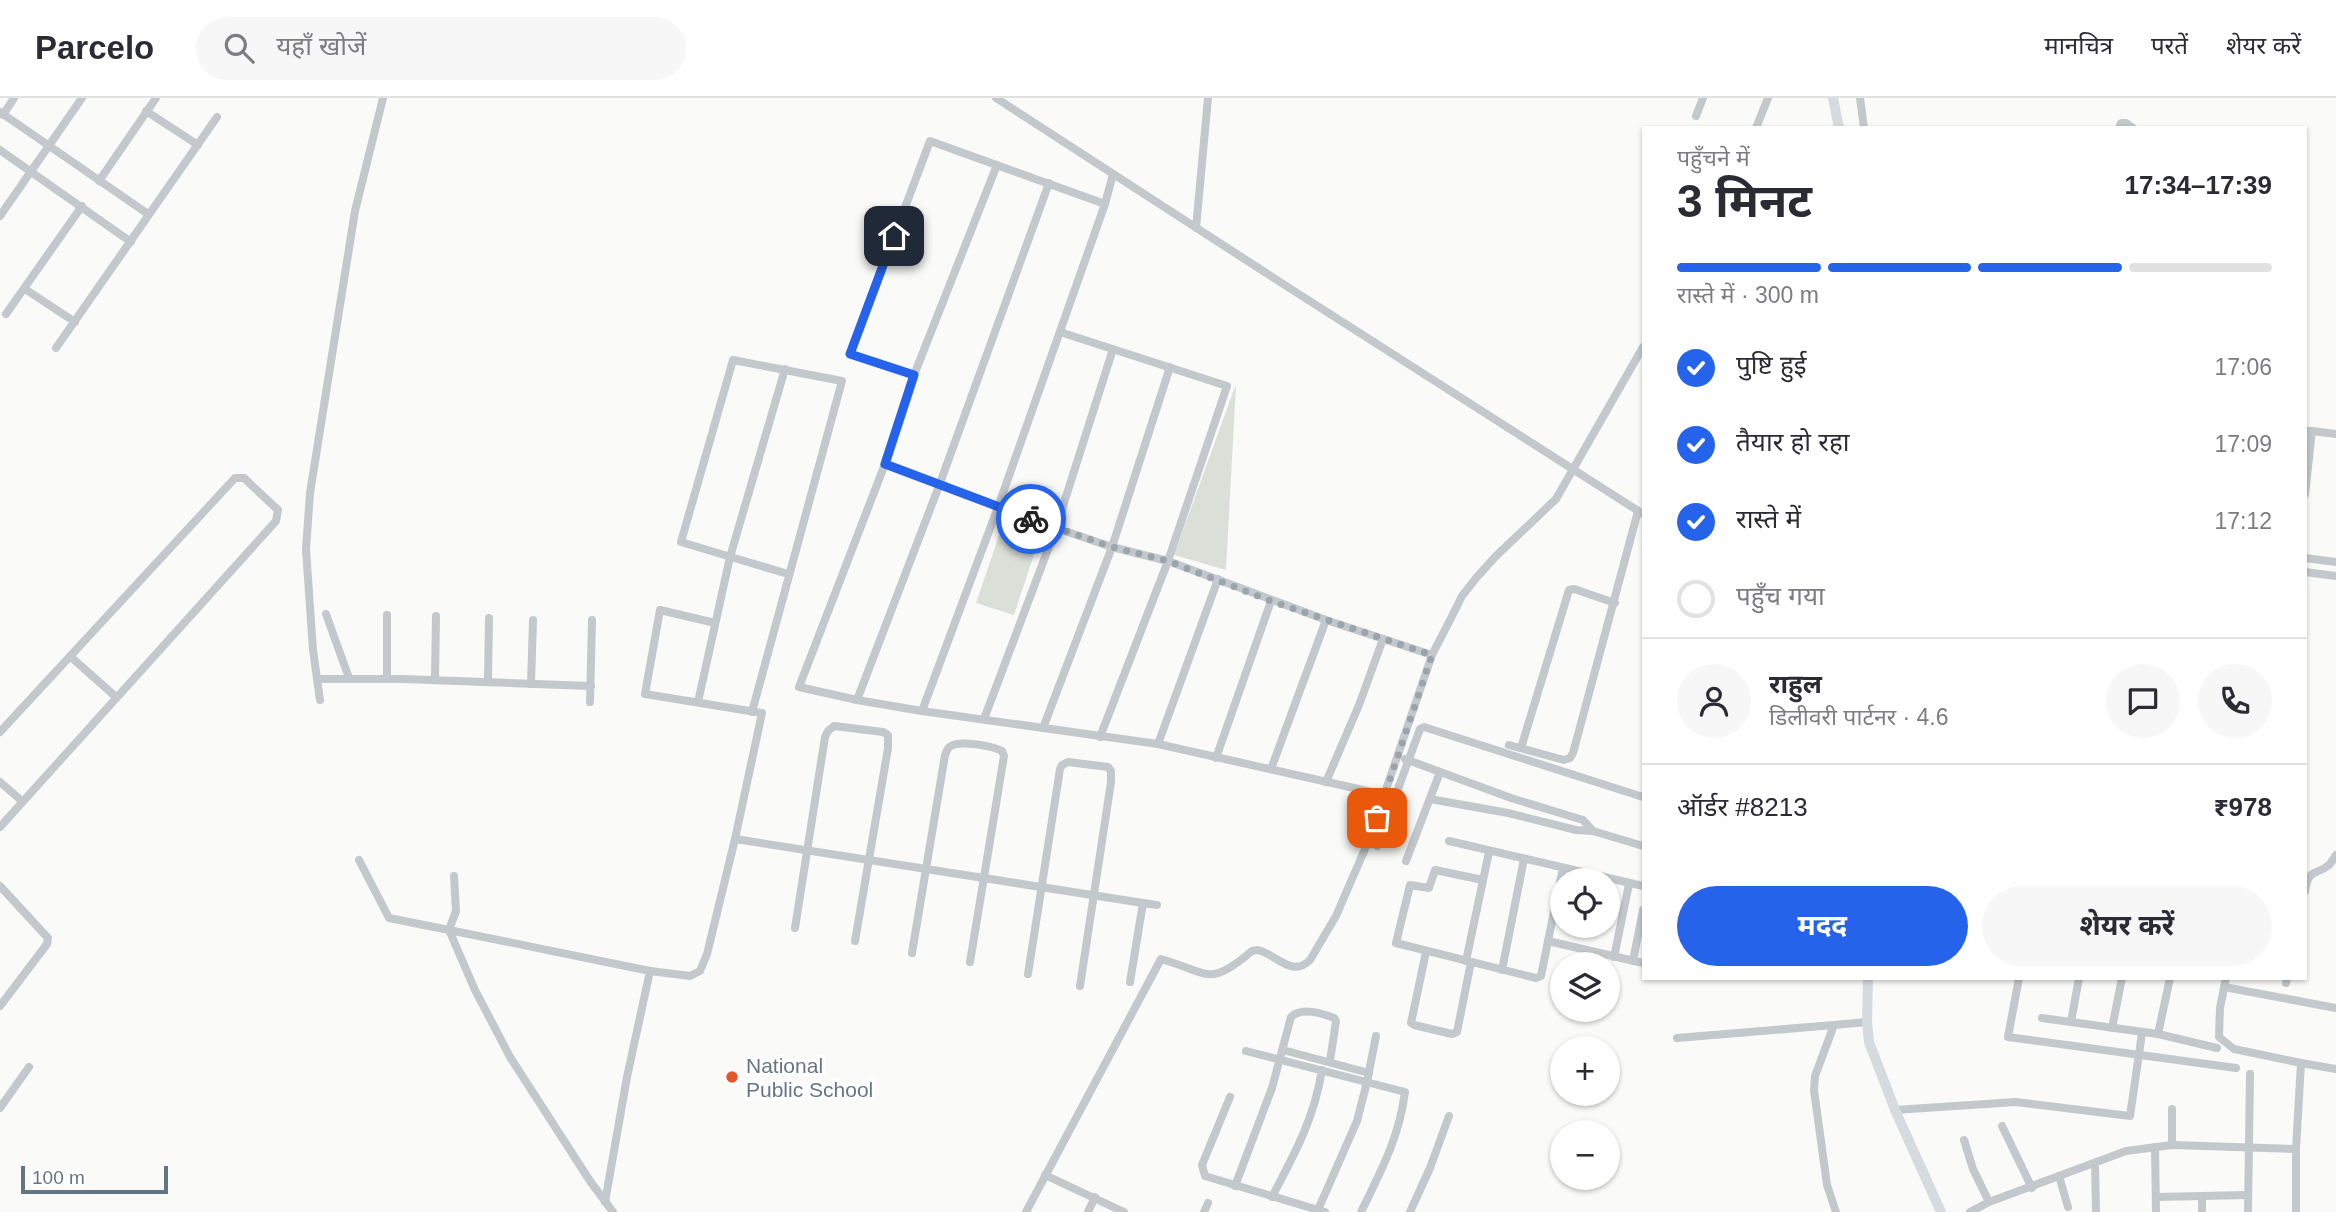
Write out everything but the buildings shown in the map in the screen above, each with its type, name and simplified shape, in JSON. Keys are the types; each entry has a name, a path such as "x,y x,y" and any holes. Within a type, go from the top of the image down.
{"street":[{"path":"14,98 2,114 148,214"},
{"path":"0,216 82,98"},
{"path":"99,181 156,98"},
{"path":"320,700 313,650 306,549 310,493 355,211 383,98"},
{"path":"996,98 1641,512 1573,753 1570,758 1564,760 1508,745"},
{"path":"1196,228 1208,98"},
{"path":"1696,116 1703,98"},
{"path":"1757,126 1768,98"},
{"path":"1833,98 1839,126"},
{"path":"1860,98 1864,126"},
{"path":"146,111 198,145"},
{"path":"56,348 217,117"},
{"path":"914,375 850,354 930,141 1105,204"},
{"path":"0,150 131,242"},
{"path":"997,165 914,375 885,464 799,687 922,711 1158,744 1385,794"},
{"path":"922,711 998,507 1105,204 1113,174"},
{"path":"856,700 939,486 1049,183"},
{"path":"6,314 82,206"},
{"path":"25,289 75,322"},
{"path":"1060,332 1227,386 1168,561 1100,737"},
{"path":"984,719 1056,528 1113,349"},
{"path":"1026,1212 1161,959 1206,975 1224,972 1252,951 1258,950 1293,968 1305,965 1320,946 1347,893 1368,842 1432,655 1462,596 1496,556 1556,499 1642,349"},
{"path":"752,712 842,381 733,360 681,541 788,574"},
{"path":"1043,728 1112,547 1170,367"},
{"path":"698,702 730,557 785,369"},
{"path":"2307,452 2308,431 2336,434"},
{"path":"885,464 1056,528 1112,547 1168,561 1271,601 1432,655"},
{"path":"0,732 236,478 244,478 278,510 276,521 0,827"},
{"path":"2307,558 2336,562"},
{"path":"2307,572 2336,576"},
{"path":"1158,744 1218,579"},
{"path":"1521,748 1569,590 1574,589 1615,603"},
{"path":"1216,758 1271,601"},
{"path":"359,860 389,918 650,971 690,976 700,971 707,954 735,839 762,713 645,694 660,610 715,623"},
{"path":"326,614 349,678"},
{"path":"387,615 387,678"},
{"path":"435,680 436,616"},
{"path":"488,682 489,618"},
{"path":"531,684 533,620"},
{"path":"590,702 592,620"},
{"path":"1271,769 1326,620"},
{"path":"1326,782 1359,705 1383,639"},
{"path":"71,657 116,697"},
{"path":"317,679 387,678 591,686"},
{"path":"795,928 825,737 834,726 883,732 888,735 888,748 855,941"},
{"path":"1377,846 1420,729 1425,727 1642,797"},
{"path":"912,953 945,755 948,748 954,744 997,748 1004,756 970,962"},
{"path":"1397,756 1511,798 1583,820 1593,831"},
{"path":"1028,974 1062,765 1068,762 1108,767 1111,776 1080,986"},
{"path":"1406,862 1440,772"},
{"path":"0,782 22,801"},
{"path":"1508,813 1511,798"},
{"path":"1430,799 1508,813 1576,830 1593,831 1642,846"},
{"path":"735,839 1157,905"},
{"path":"1450,841 1563,868"},
{"path":"1426,952 1411,1023 1452,1034 1457,1032 1489,852"},
{"path":"2307,880 2316,870 2329,865 2336,855"},
{"path":"1502,970 1524,859"},
{"path":"1483,880 1435,870 1429,888 1410,885 1396,943 1538,978 1550,931"},
{"path":"454,876 456,911 449,930 475,990 510,1057 613,1212"},
{"path":"1620,882 1642,887"},
{"path":"1615,952 1629,884"},
{"path":"0,886 48,938 47,944 0,1006"},
{"path":"1130,982 1143,903"},
{"path":"1633,961 1642,915"},
{"path":"1548,941 1593,952"},
{"path":"1620,958 1642,963"},
{"path":"605,1202 627,1077 650,971"},
{"path":"1868,980 1869,1042 1895,1110 1941,1212"},
{"path":"2019,980 2008,1037 2236,1068"},
{"path":"2071,1022 2079,980"},
{"path":"2112,1028 2122,980"},
{"path":"2158,1034 2170,980"},
{"path":"2336,1009 2225,982 2218,1030 2219,1037 2234,1049 2336,1069"},
{"path":"1236,1186 1264,1112 1294,1013 1300,1011 1335,1018 1330,1061"},
{"path":"2042,1018 2158,1034 2217,1048"},
{"path":"1677,1038 1867,1022"},
{"path":"1834,1025 1817,1069 1814,1090 1827,1185 1836,1212"},
{"path":"1895,1110 2016,1102 2130,1115 2142,1033"},
{"path":"1230,1097 1204,1159 1202,1170 1205,1176 1320,1211 1357,1121 1376,1036"},
{"path":"1283,1050 1330,1061 1405,1092 1402,1119 1394,1143 1361,1212"},
{"path":"1247,1051 1280,1061 1368,1077"},
{"path":"2296,1212 2296,1149 2301,1063"},
{"path":"0,1108 29,1067"},
{"path":"1272,1197 1313,1113 1322,1070"},
{"path":"2248,1212 2250,1074"},
{"path":"2172,1109 2172,1145"},
{"path":"1410,1212 1449,1116"},
{"path":"2003,1126 2032,1188"},
{"path":"1964,1140 1973,1169 1989,1202"},
{"path":"1970,1212 1989,1202 2126,1151 2172,1145 2296,1149"},
{"path":"2155,1147 2156,1212"},
{"path":"2095,1164 2096,1212"},
{"path":"1045,1175 1124,1212"},
{"path":"2059,1176 2068,1207"},
{"path":"2156,1197 2248,1195"},
{"path":"2202,1196 2202,1212"},
{"path":"1088,1212 1095,1197"},
{"path":"1204,1212 1208,1203"}],"shaded area":[{"path":"1236,384 1226,570 1174,555"},
{"path":"1004,521 1041,533 1014,615 976,603"}],"way so far":[{"path":"1031,519 1112,547 1168,561 1271,601 1432,655 1377,818"}],"place":[{"name":"National Public School","path":"732,1077"}],"route":[{"path":"894,236 850,354 914,375 885,464 1031,519"}]}
